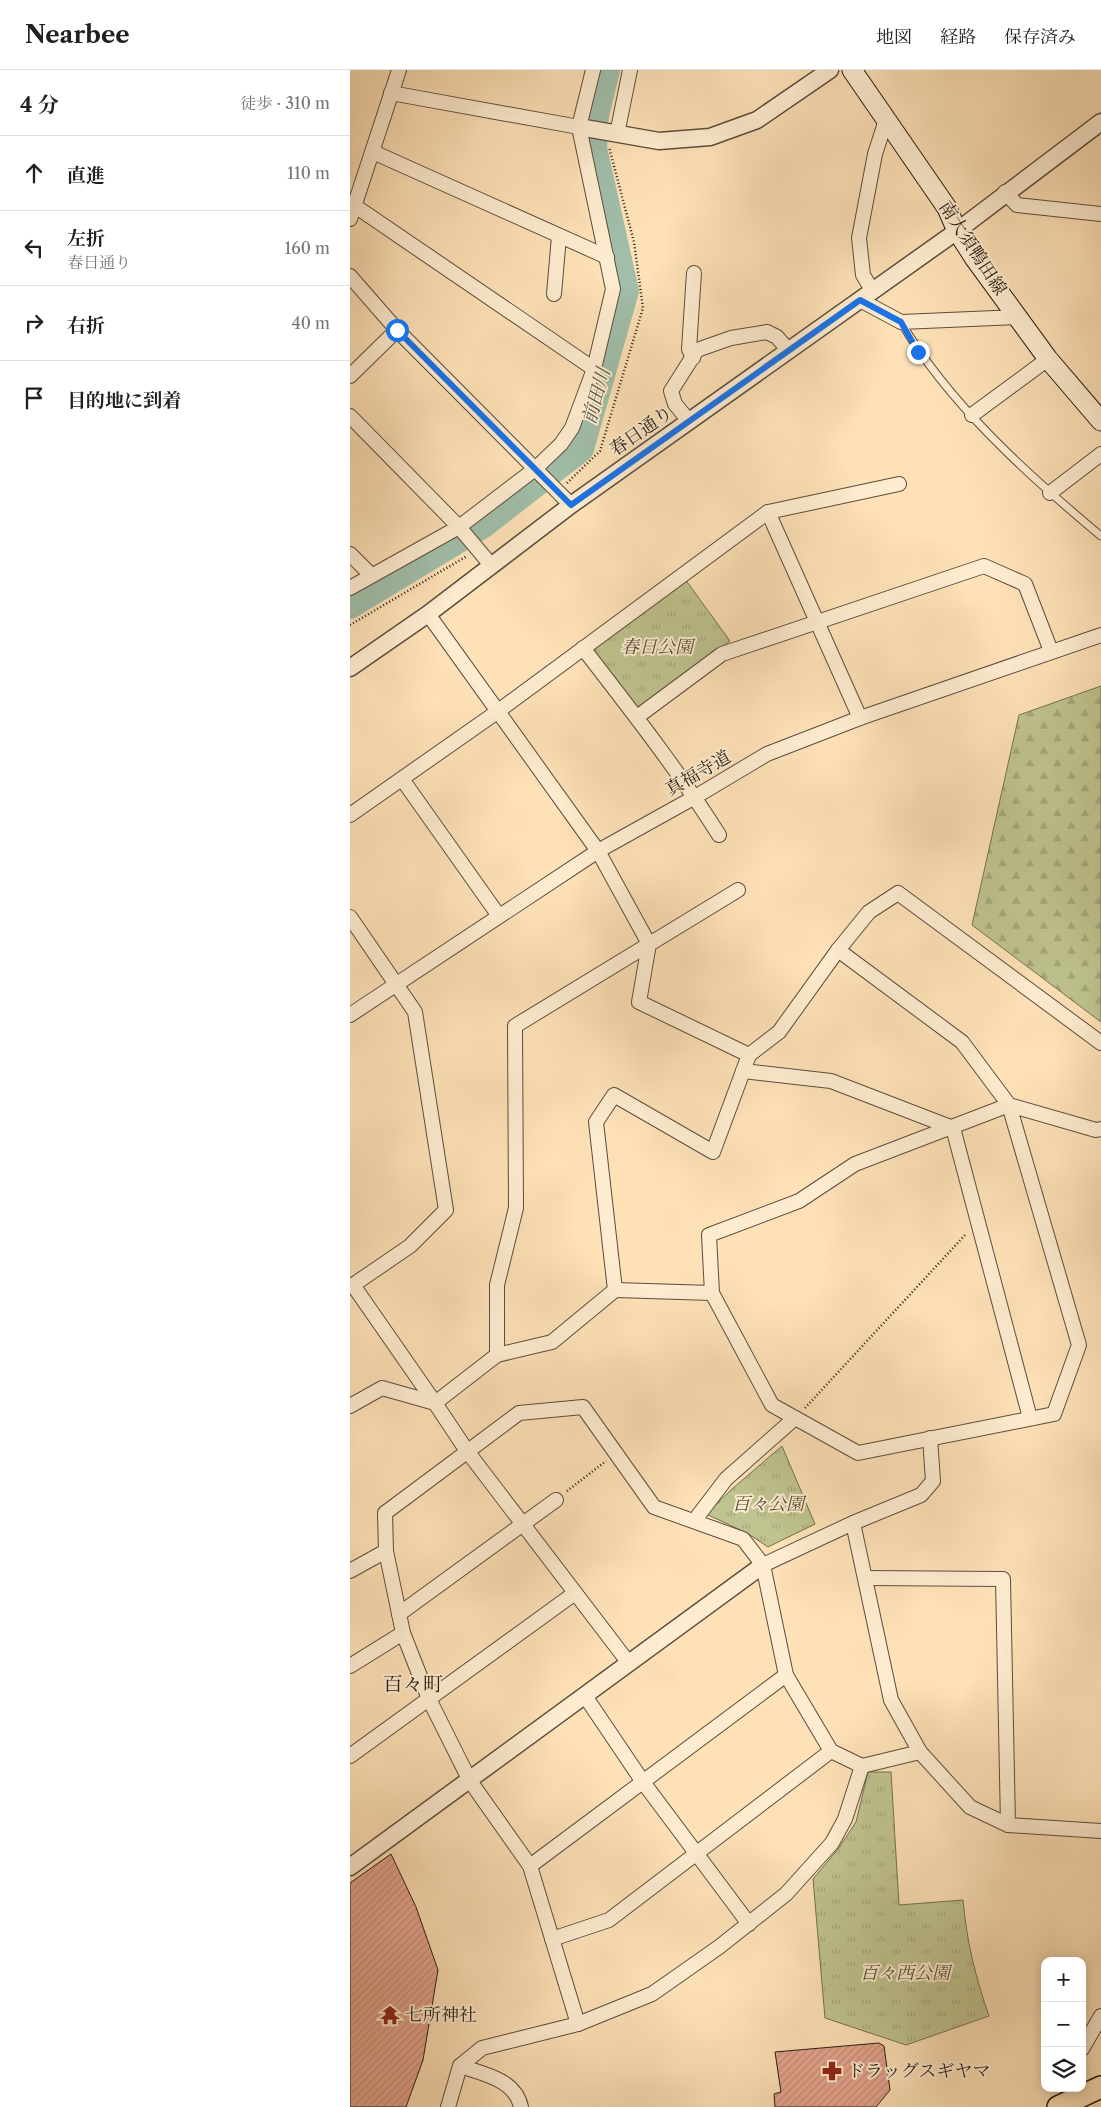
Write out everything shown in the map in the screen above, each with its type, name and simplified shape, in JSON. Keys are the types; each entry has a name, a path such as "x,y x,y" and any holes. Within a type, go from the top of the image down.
{"main road":[{"name":"南大須鴨田線","path":"852,70 947,208 957,231 975,259 1048,359 1101,421"},
{"path":"1058,2107 1088,2090"}],"street":[{"path":"399,70 352,212 594,369"},
{"path":"350,588 370,575 459,527 535,469 561,444 572,428 594,369 613,289 579,127 593,70"},
{"path":"611,132 630,70"},
{"path":"391,93 659,141 710,137 757,120 830,70"},
{"path":"886,120 875,154 859,238 866,295 901,322 1019,317"},
{"name":"春日通り","path":"350,668 428,614 571,505 957,231 1006,192 1101,122"},
{"path":"373,152 607,257"},
{"path":"1006,192 1017,205 1101,214"},
{"path":"554,294 559,236"},
{"path":"693,358 689,349 694,273"},
{"path":"350,276 397,330 571,505"},
{"path":"350,376 397,330"},
{"path":"689,421 675,404 672,391 697,350 731,338 767,332 777,337 789,351"},
{"path":"972,416 1048,359"},
{"path":"350,416 479,548 491,565"},
{"path":"1050,493 1101,454"},
{"path":"350,815 497,712 768,512 899,484"},
{"path":"768,512 860,718"},
{"path":"350,554 370,575"},
{"path":"637,717 722,654 984,566 1025,584 1052,651"},
{"path":"428,614 598,851 649,944 639,1002 749,1055"},
{"name":"真福寺道","path":"350,1015 598,851 767,754 860,718 1101,635"},
{"path":"583,648 637,717 695,797 719,835"},
{"path":"402,779 499,916"},
{"path":"497,1355 497,1285 516,1208 515,1026 738,890"},
{"path":"615,1290 596,1122 614,1095 713,1152 749,1055 779,1032 838,950 869,912 898,893 1101,1043"},
{"path":"350,917 415,1012 446,1210 410,1246 351,1283 467,1451 628,1662"},
{"path":"838,950 962,1042 1009,1105 1079,1345 1054,1414 858,1453 772,1405 712,1293 709,1235 798,1201 855,1164 1009,1105 1096,1130 1101,1129"},
{"path":"743,1072 830,1081 953,1128"},
{"path":"953,1128 1030,1418"},
{"path":"435,1403 497,1355 552,1342 615,1290 712,1293"},
{"path":"350,1406 382,1388 435,1403"},
{"path":"578,2024 530,1866 470,1781 429,1699 399,1614 386,1551 385,1514 519,1413 583,1407 654,1508 743,1539 763,1565 786,1675 831,1752 862,1766 920,1752"},
{"path":"694,1521 726,1479 795,1418"},
{"path":"350,1867 763,1565 853,1523 921,1495 933,1481 930,1438"},
{"path":"399,1614 556,1500"},
{"path":"853,1523 891,1700 920,1752 970,1808 1008,1825 1101,1830"},
{"path":"350,1571 386,1551"},
{"path":"865,1578 1004,1579 1008,1825"},
{"path":"350,1756 575,1593"},
{"path":"350,1666 404,1632"},
{"path":"530,1866 786,1675"},
{"path":"585,1696 643,1782 749,1924"},
{"path":"552,1939 609,1920 831,1752"},
{"path":"448,2107 460,2066 482,2048 578,2024 652,1994 749,1924 786,1894 832,1843 845,1819 862,1766"},
{"path":"1083,2047 1101,2016"},
{"path":"460,2066 504,2082 520,2101 521,2107"}],"lane":[{"path":"901,322 918,352 972,416 1050,493 1101,536"}],"path":[{"path":"350,625 479,548"},
{"path":"795,1418 978,1220"},
{"path":"556,1500 615,1453"}],"green space":[{"name":"春日公園","path":"685,579 730,641 639,709 591,648"},
{"path":"1101,686 1101,1022 972,925 1019,715"},
{"name":"百々公園","path":"782,1446 815,1524 768,1547 747,1533 706,1514 732,1489"},
{"name":"百々西公園","path":"868,1772 891,1772 899,1905 963,1900 972,1959 989,2016 906,2045 825,2018 813,1879 839,1848 856,1822"}],"building":[{"name":"七所神社","path":"391,1854 416,1907 438,1970 423,2060 406,2107 350,2107 350,1883"},
{"name":"ドラッグスギヤマ","path":"879,2043 884,2046 890,2090 876,2107 775,2107 774,2094 781,2092 775,2052"}],"waterway":[{"name":"前田川","path":"350,606 482,526 581,449 626,291 594,148 596,115 607,70"}],"place":[{"name":"七所神社","path":"390,2015"},
{"name":"ドラッグスギヤマ","path":"832,2071"}],"district":[{"name":"百々町","path":"413,1684"}],"route":[{"path":"397,330 571,505 860,300 901,322 918,352"}]}
